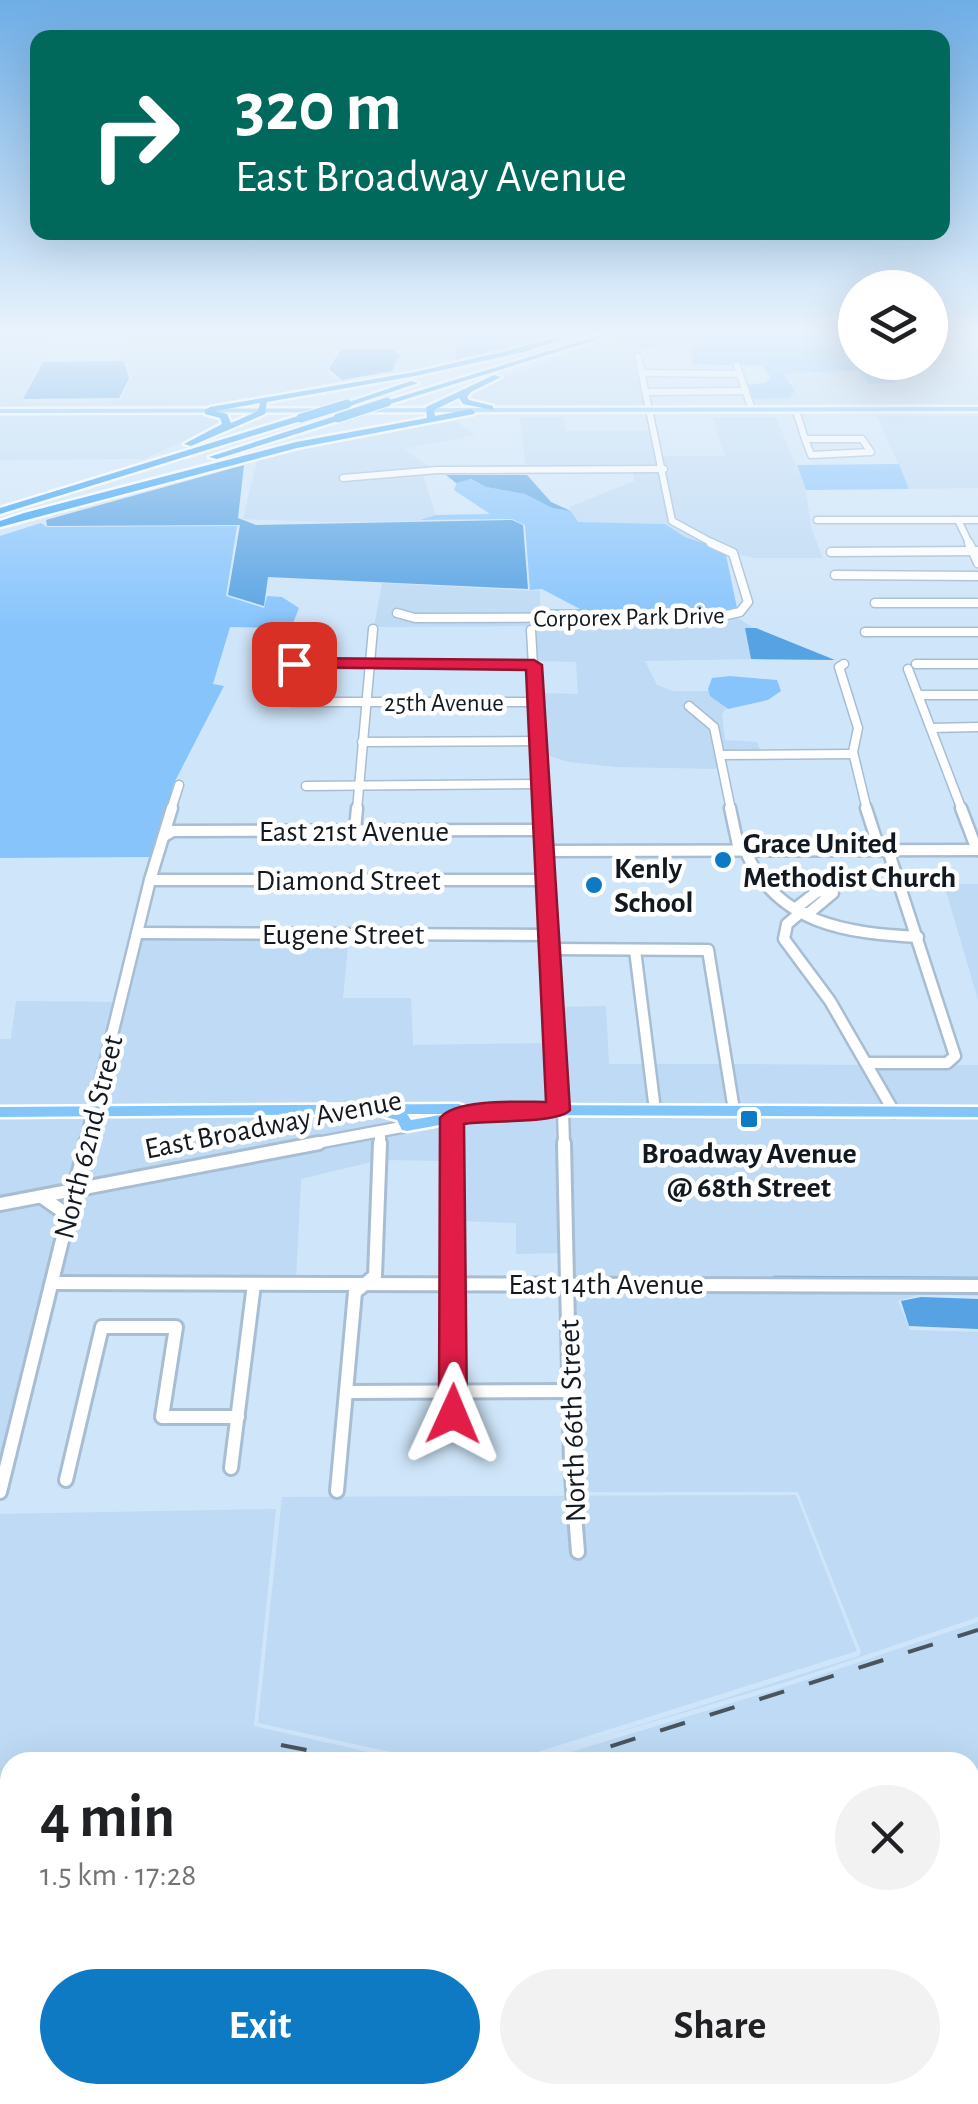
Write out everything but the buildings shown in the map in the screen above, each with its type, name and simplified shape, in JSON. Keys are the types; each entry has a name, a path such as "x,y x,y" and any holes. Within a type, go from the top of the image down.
{"highway":[{"path":"200,440 210,433"},
{"path":"0,510 214,433"},
{"path":"0,510 251,433"},
{"path":"0,524 289,433"},
{"path":"27,515 345,433"}],"main road":[{"path":"436,1109 452,1118"},
{"path":"380,1110 402,1117 407,1126"},
{"path":"0,1112 494,1110"},
{"name":"East Broadway Avenue","path":"407,1126 494,1110 978,1112"}],"street":[{"name":"Corporex Park Drive","path":"397,612 415,618 718,617 740,612 748,602 733,553 678,528 672,521 656,433"},
{"path":"803,433 805,439 811,455 871,452 862,439 805,439"},
{"path":"343,478 437,470 664,469"},
{"path":"817,520 978,520"},
{"path":"958,520 978,562"},
{"path":"830,552 975,552"},
{"path":"835,574 978,576"},
{"path":"875,603 978,603"},
{"path":"355,830 373,628"},
{"name":"North 66th Street","path":"531,630 561,1110 572,1391 570,1464 578,1552"},
{"path":"864,632 978,632"},
{"path":"294,664 534,665"},
{"path":"844,664 839,667 858,728 851,738 852,754 878,845 887,850 956,1056 951,1062 868,1063"},
{"path":"544,852 978,850 912,667 978,664"},
{"path":"919,695 978,695"},
{"name":"25th Avenue","path":"292,702 536,702"},
{"path":"689,706 714,726 742,850 757,878 773,896 800,913 845,930 918,937"},
{"path":"931,728 978,727"},
{"path":"362,742 538,741"},
{"path":"720,754 852,754"},
{"name":"North 62nd Street","path":"0,1492 150,880 180,784"},
{"path":"306,786 541,784"},
{"name":"East 21st Avenue","path":"165,835 543,830"},
{"name":"Diamond Street","path":"150,880 546,880"},
{"path":"800,913 788,924 784,940 830,1001 894,1112"},
{"name":"Eugene Street","path":"137,933 549,935"},
{"path":"550,949 708,950 734,1110"},
{"path":"635,950 655,1110"},
{"path":"452,1118 453,1414"},
{"name":"East Broadway Avenue","path":"0,1204 407,1126"},
{"path":"336,1492 355,1292 376,1276 380,1132"},
{"path":"40,1196 69,1216"},
{"name":"East 14th Avenue","path":"53,1283 978,1286"},
{"path":"231,1468 254,1284"},
{"path":"66,1480 102,1327 176,1327 162,1417 238,1417"},
{"path":"346,1392 572,1391"}],"shaded area":[{"path":"0,433 201,433 144,459 0,460"},
{"path":"380,433 475,435 404,449 432,469 422,472 436,515 418,521 243,519 257,460 250,458"},
{"path":"522,433 654,433 661,468 526,469"},
{"path":"717,433 783,433 806,490 811,528 823,558 754,558 735,553 675,521 663,456 725,456"},
{"path":"885,433 978,433 978,488 909,489"},
{"path":"899,464 909,489 806,490 797,465"},
{"path":"244,465 238,518 256,525 512,520 523,525 528,589 268,577 264,606 228,595 240,525 47,526 46,520"},
{"path":"633,470 661,470 670,521 677,529 725,550 685,537 665,524 578,522 569,507 634,481"},
{"path":"446,475 527,475 551,502 571,511 552,508 525,494 486,487 471,479 456,483"},
{"path":"470,479 571,511 578,522 665,524 685,537 725,550 737,608 715,614 540,614 539,609 580,609 542,589 530,590 525,525 512,519 420,520 436,515 490,514 454,490 457,482"},
{"path":"41,523 47,527 237,526 226,596 264,608 267,596 282,597 299,608 293,623 286,628 230,627 213,684 224,686 174,783 152,857 0,858 0,536"},
{"path":"382,583 540,591 540,613 715,614 415,619 735,616 753,628 745,629 751,659 645,661 657,685 673,691 708,691 726,708 722,715 725,740 757,742 761,753 722,753 711,727 720,769 616,767 569,762 542,754 538,693 578,694 576,662 536,661 537,626 374,627"},
{"path":"745,628 756,628 835,660 751,659"},
{"path":"712,678 777,680 781,691 768,700 728,709 710,696 708,689"},
{"path":"944,884 978,884 978,1000"},
{"path":"142,935 349,936 343,998 411,998 413,1045 552,1043 555,1108 100,1109"},
{"path":"16,1001 117,1002 92,1109 0,1109 0,1039 11,1039"},
{"path":"606,1006 609,1064 645,1064 650,1107 563,1108 557,1007"},
{"path":"653,1064 723,1064 730,1107 658,1107"},
{"path":"730,1064 864,1065 888,1109 737,1107"},
{"path":"978,1065 978,1109 896,1109 873,1066"},
{"path":"559,1114 562,1253 516,1254 516,1223 458,1221 456,1120 482,1115"},
{"path":"567,1114 978,1115 978,1282 572,1280"},
{"path":"0,1115 90,1115 71,1187 0,1201"},
{"path":"98,1115 396,1117 402,1124 80,1185"},
{"path":"448,1121 448,1161 383,1160 384,1134"},
{"path":"376,1136 375,1161 301,1179 296,1280 58,1279 78,1192"},
{"path":"70,1194 0,1473 0,1207"},
{"path":"572,1287 978,1290 978,1296 921,1294 898,1301 910,1330 978,1332 978,1617 789,1681 592,1740 859,1656 861,1652 798,1492 577,1492"},
{"path":"921,1297 978,1299 978,1329 909,1326 901,1301"},
{"path":"796,1495 857,1651 538,1752 391,1752 258,1723 282,1497"},
{"path":"276,1509 254,1726 368,1752 0,1752 0,1514"},
{"path":"978,1622 978,1752 571,1752 791,1685"}],"waterway":[{"path":"774,1277 978,1278"}],"railway":[{"path":"593,1752 978,1630"},
{"path":"281,1745 316,1752"}],"place":[{"name":"Grace United Methodist Church","path":"723,860"},
{"name":"Kenly School","path":"594,885"},
{"name":"Broadway Avenue @ 68th Street","path":"749,1119"}],"route":[{"path":"294,664 534,665 558,1110 494,1110 452,1118 453,1414"}]}
